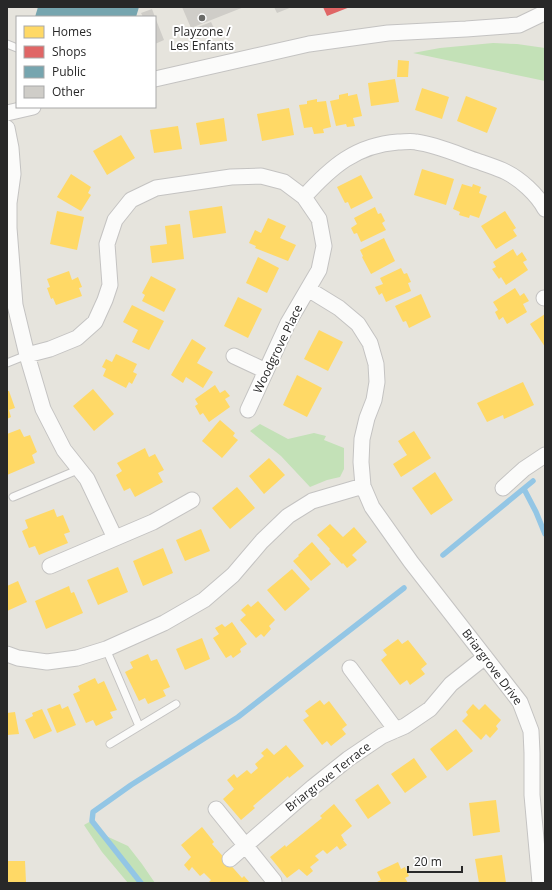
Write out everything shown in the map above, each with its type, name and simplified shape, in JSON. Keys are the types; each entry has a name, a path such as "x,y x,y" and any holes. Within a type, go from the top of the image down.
{"street":[{"path":"156,79 309,44 388,33 519,25 544,11"},
{"path":"7,113 29,108"},
{"path":"7,128 11,148 13,174 9,203 8,228 15,305 26,355 43,409 64,450 87,479 115,538"},
{"path":"304,197 317,182 338,164 360,151 385,143 415,141 438,146 506,172 526,185 541,201 545,208"},
{"name":"Woodgrove Place","path":"26,355 50,349 77,338 95,322 110,285 107,244 115,220 131,200 156,188 231,177 261,176 284,182 304,197 319,219 324,246 319,270 288,323 248,410"},
{"name":"Briargrove Drive","path":"308,289 339,308 358,324 370,343 376,364 377,382 374,400 367,418 362,439 361,462 363,486 372,507 411,562 520,702 531,731 532,795 540,883"},
{"path":"234,356 266,371"},
{"path":"503,488 524,469 545,455"},
{"path":"7,654 18,658 47,662 77,658 106,649 164,623 204,600 233,575 262,541 288,516 312,501 363,486"},
{"path":"50,566 153,522 192,500"},
{"name":"Briargrove Terrace","path":"230,859 313,787 348,759 382,736 405,726 430,709 452,684 485,657"},
{"path":"350,668 396,730"},
{"path":"216,809 274,881"}],"lane":[{"path":"7,363 26,355"},
{"path":"13,497 80,469"},
{"path":"106,649 140,726"},
{"path":"110,744 176,704"}],"green space":[{"path":"493,43 517,44 545,48 545,81 413,53 440,48"},
{"path":"260,424 288,439 314,433 326,436 324,440 344,448 344,469 340,477 327,480 310,487 281,456 250,431"},
{"path":"91,821 104,835 128,846 155,883 128,883 102,852 84,825"}],"building: Homes":[{"path":"398,60 409,61 408,77 397,77"},
{"path":"395,79 399,102 371,106 368,83"},
{"path":"422,88 449,97 442,119 415,110"},
{"path":"348,93 348,96 357,94 362,116 353,118 355,126 347,127 346,124 336,126 330,101 339,99 339,95"},
{"path":"466,96 497,108 487,133 457,121"},
{"path":"317,99 317,102 326,101 331,127 323,129 324,133 314,134 312,127 304,128 299,105 307,104 307,101"},
{"path":"289,108 294,135 262,141 257,114"},
{"path":"224,118 227,141 200,145 196,123"},
{"path":"178,126 182,149 154,153 150,130"},
{"path":"121,135 135,158 107,175 93,151"},
{"path":"422,169 454,179 446,205 414,195"},
{"path":"71,174 91,187 88,193 91,195 81,211 57,197"},
{"path":"361,175 373,198 351,209 348,202 345,203 337,187"},
{"path":"462,184 472,187 473,184 481,187 479,193 487,196 479,218 470,215 469,218 459,215 460,212 453,209"},
{"path":"222,206 226,233 193,238 189,211"},
{"path":"375,207 378,214 381,213 385,221 382,223 386,230 361,242 357,233 354,234 351,228 357,224 354,218"},
{"path":"57,211 84,217 77,250 50,244"},
{"path":"505,211 516,228 513,230 517,236 496,249 481,226"},
{"path":"268,218 286,226 280,238 296,245 288,261 255,248 256,246 249,243 255,230 261,233"},
{"path":"180,224 184,259 152,263 150,246 167,244 165,226"},
{"path":"384,238 395,261 371,274 360,250"},
{"path":"513,249 517,256 522,252 527,260 523,262 528,270 506,285 501,277 499,279 492,269 496,267 493,262"},
{"path":"258,257 279,268 267,293 246,283"},
{"path":"401,268 404,274 407,273 411,282 408,283 411,291 386,302 382,293 379,295 375,287 383,284 380,278"},
{"path":"69,271 72,280 78,277 82,287 79,288 82,296 56,305 53,298 51,299 47,288 50,287 47,279"},
{"path":"151,276 176,289 164,312 142,301 145,295 142,293"},
{"path":"515,288 520,296 524,293 529,301 523,304 527,312 507,324 503,317 499,320 495,312 498,310 493,302"},
{"path":"421,294 431,317 409,328 406,321 403,322 395,306"},
{"path":"238,297 262,309 248,338 224,326"},
{"path":"132,305 164,321 149,350 132,342 138,330 123,322"},
{"path":"545,314 545,347 530,324"},
{"path":"319,330 343,342 328,371 304,359"},
{"path":"192,339 206,348 197,363 213,372 203,388 186,377 183,383 171,375"},
{"path":"116,354 137,364 133,372 137,374 132,384 129,382 126,388 103,376 106,369 102,367 106,359 112,362"},
{"path":"297,375 322,388 307,417 283,405"},
{"path":"523,382 534,405 504,419 503,415 487,422 477,403"},
{"path":"215,385 220,393 225,390 230,396 225,399 230,407 209,422 203,413 200,415 195,406 198,404 195,399"},
{"path":"93,389 114,414 94,431 73,406"},
{"path":"7,391 9,391 15,408 9,410 11,417 7,419"},
{"path":"220,420 235,433 233,436 238,440 222,458 202,441"},
{"path":"20,429 24,437 30,435 37,452 32,455 35,463 7,475 7,434"},
{"path":"414,431 431,458 401,477 393,464 407,455 398,441"},
{"path":"145,448 149,457 155,454 164,470 158,473 163,482 135,497 130,488 124,491 116,475 122,471 117,463"},
{"path":"269,458 285,475 264,494 249,476"},
{"path":"435,472 453,500 431,515 412,488"},
{"path":"237,487 255,508 230,529 212,508"},
{"path":"54,509 57,517 63,515 70,532 64,534 68,543 39,555 35,546 29,548 22,531 28,528 25,520"},
{"path":"330,524 343,537 354,527 367,542 352,555 357,560 347,568 329,550 330,549 317,535"},
{"path":"201,529 210,551 185,561 176,540"},
{"path":"312,542 331,564 311,581 293,561"},
{"path":"163,548 173,573 143,586 133,561"},
{"path":"118,567 128,592 98,605 87,580"},
{"path":"292,569 310,589 285,611 267,590"},
{"path":"18,581 27,602 7,611 7,586"},
{"path":"69,586 71,593 74,592 83,613 46,629 35,601"},
{"path":"258,601 275,620 269,626 271,629 264,637 261,634 256,638 240,620 246,615 241,610 248,604 251,607"},
{"path":"232,622 247,644 240,649 241,652 233,658 231,655 226,658 213,638 219,634 215,628 222,624 225,627"},
{"path":"202,638 210,659 185,670 176,649"},
{"path":"398,639 402,644 408,640 427,664 421,669 425,674 410,685 407,680 400,685 381,660 387,655 383,650"},
{"path":"148,654 151,661 157,659 170,687 163,690 166,696 148,704 145,698 139,701 125,672 133,668 130,662"},
{"path":"95,678 98,684 104,681 117,710 110,712 113,718 96,726 93,720 86,723 73,694 80,691 78,686"},
{"path":"320,700 324,705 329,701 347,725 342,729 346,734 331,746 327,741 322,745 303,720 309,716 305,711"},
{"path":"60,704 62,709 68,706 76,725 57,733 47,709"},
{"path":"473,704 479,710 485,704 501,720 496,726 498,729 490,738 486,734 481,740 462,721 468,715 466,712"},
{"path":"42,709 52,731 34,739 25,720 33,716 32,713"},
{"path":"15,712 19,734 7,735 7,713"},
{"path":"456,729 473,751 447,771 430,749"},
{"path":"286,745 304,766 289,778 288,776 253,806 255,808 241,820 223,799 234,789 227,780 234,774 237,778 247,770 251,774 258,768 255,764 264,756 261,753 267,748 274,755"},
{"path":"414,758 427,777 405,793 391,774"},
{"path":"378,784 391,803 368,819 355,800"},
{"path":"496,800 500,832 473,836 469,803"},
{"path":"334,804 352,826 341,835 347,845 340,850 337,846 327,854 323,850 315,856 319,860 310,867 313,871 307,876 299,869 287,878 270,857 285,845 286,847 322,818 320,816"},
{"path":"202,827 214,842 212,844 242,878 244,876 250,883 208,883 211,880 204,873 200,876 192,867 189,871 184,865 191,857 181,845"},
{"path":"502,855 506,883 479,883 475,859"},
{"path":"7,861 25,861 26,882 7,883"},
{"path":"398,862 401,869 405,867 409,876 405,878 408,883 375,883 381,880 377,872"}],"building: Shops":[{"path":"323,7 350,7 327,16"}],"building: Public":[{"path":"38,7 139,7 136,16 35,16"}],"building: Other":[{"name":"Playzone / Les Enfants","path":"182,7 244,7 191,28"},
{"path":"274,7 292,7 277,13"},
{"path":"152,9 155,16 142,16 141,13"},
{"path":"156,20 164,40 156,44"},
{"path":"211,22 216,32 197,39 193,29"}],"waterway":[{"path":"443,555 533,481"},
{"path":"524,489 545,534"},
{"path":"141,883 92,821 93,812 131,785 238,717 404,588"}],"place":[{"name":"Playzone / Les Enfants","path":"202,18"}]}
